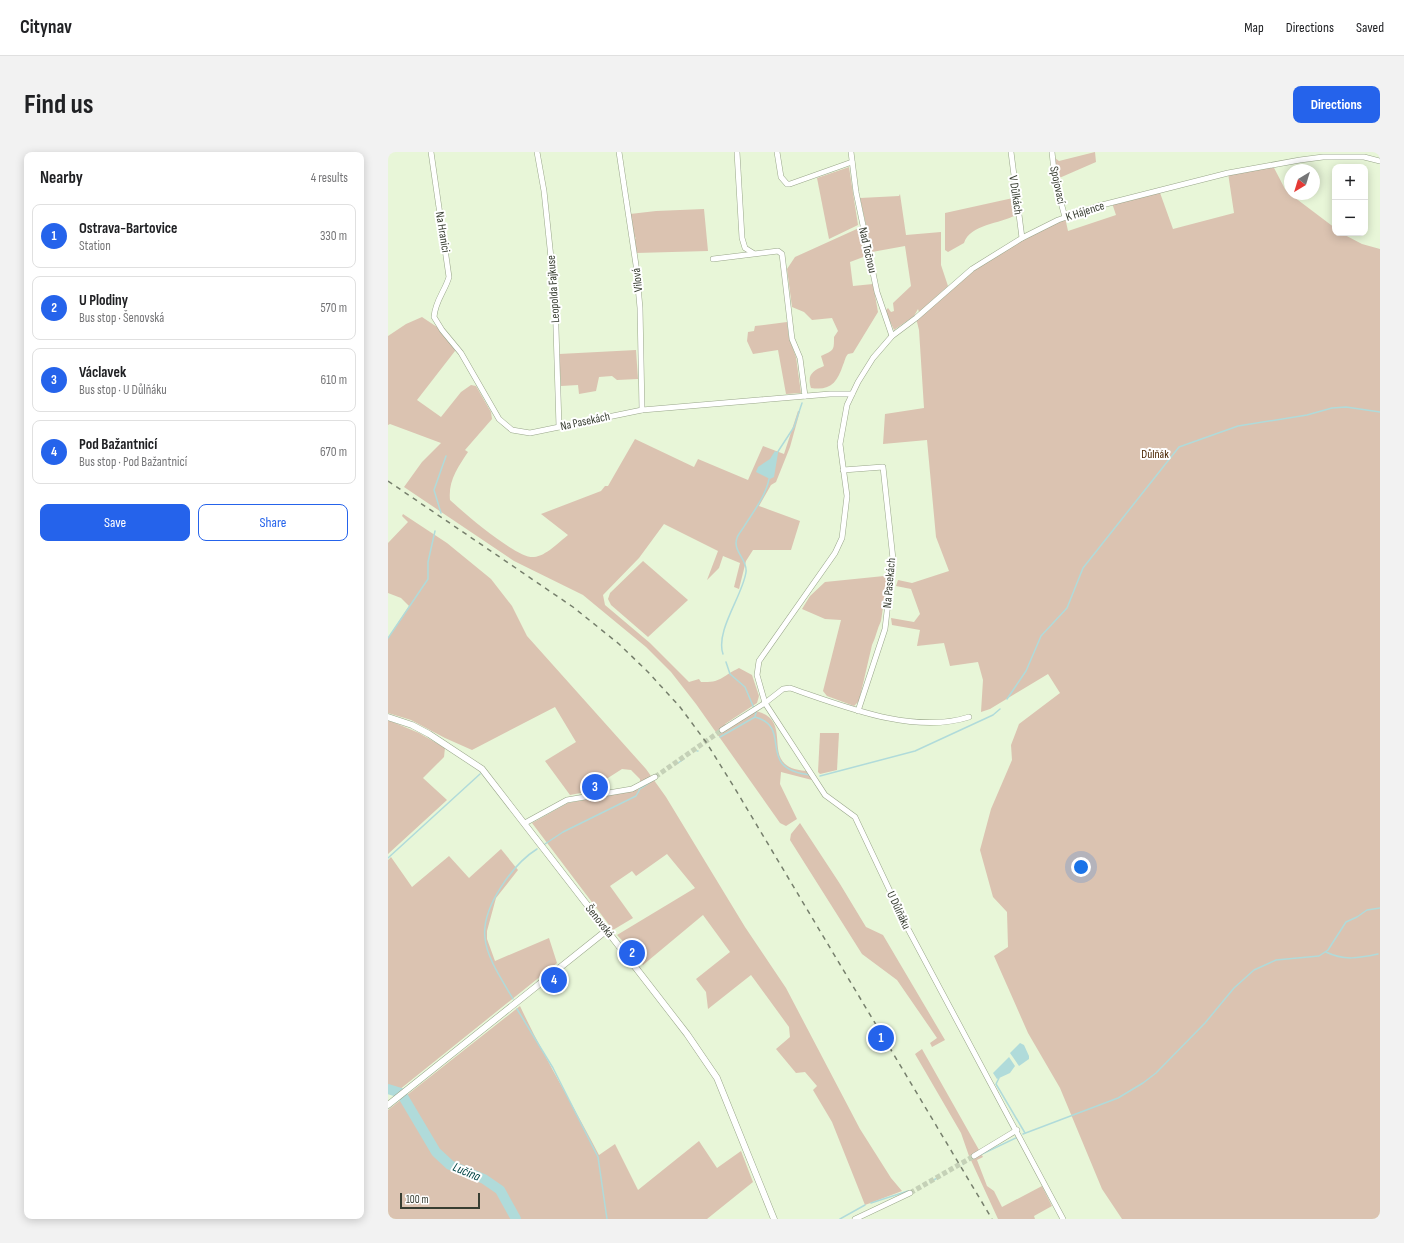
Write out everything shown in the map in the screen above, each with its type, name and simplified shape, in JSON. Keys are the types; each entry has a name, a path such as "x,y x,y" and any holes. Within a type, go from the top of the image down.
{"street":[{"name":"Na Hranici","path":"431,152 449,277 447,285 434,309"},
{"name":"Leopolda Fajkuse","path":"537,152 544,192 555,296 559,427"},
{"name":"Vilová","path":"619,152 636,266 640,308 642,410"},
{"path":"736,256 740,253 743,244 737,152"},
{"path":"777,152 781,177 787,184 852,162"},
{"name":"Nad Točnou","path":"851,152 863,227 877,292 892,336"},
{"name":"V Důlkách","path":"1011,152 1022,238"},
{"name":"Spojovací","path":"1052,152 1055,181 1065,218"},
{"name":"K Hájence","path":"852,394 873,358 892,336 916,318 972,269 1022,238 1065,218 1098,206 1228,173 1323,154 1364,157 1380,162"},
{"path":"743,244 748,251 754,254"},
{"path":"713,259 778,251 783,257 792,339 800,358 805,396"},
{"name":"Na Pasekách","path":"434,309 434,317 438,324 461,353 493,410 505,425 512,430 530,433 642,410 805,396 852,394"},
{"path":"765,703 757,675 759,661 836,553 842,538 846,496 840,444 847,405 852,394"},
{"name":"Na Pasekách","path":"844,470 883,467 893,559 884,629 858,710"},
{"path":"722,730 758,708 783,689 790,688 858,710 890,718 925,722 958,720 969,717"},
{"name":"U Důlňáku","path":"765,703 825,795 855,817 906,927 1063,1219"},
{"name":"Šenovská","path":"388,717 418,728 470,760 489,777 525,823 687,1034 717,1078 774,1219"},
{"path":"525,823 566,800 632,790 655,777"},
{"path":"388,1104 606,930"},
{"path":"974,1156 1016,1130"},
{"path":"855,1219 910,1193"}],"green space":[{"path":"1095,152 1096,162 1057,179 1055,158 1059,161"},
{"name":"Důlňák","path":"1272,164 1284,187 1284,200 1298,200 1332,226 1332,236 1347,236 1362,244 1380,249 1380,1219 1122,1219 1102,1189 1060,1088 1028,1033 994,956 1008,947 1007,912 993,897 980,850 991,809 1012,760 1011,745 1019,724 1060,693 1048,674 990,709 981,712 983,680 978,662 950,666 944,643 917,646 920,630 892,625 891,618 914,622 920,614 911,589 896,586 898,580 912,583 949,571 936,537 927,440 883,444 885,414 924,408 919,330 916,318 989,257 1065,217 1068,231 1116,215 1112,203 1159,190 1173,229 1234,213 1228,173"},
{"path":"849,167 858,225 829,239 817,178"},
{"path":"900,194 906,235 941,232 941,265 948,286 919,312 918,309 914,316 894,330 885,311 888,308 891,312 894,311 893,303 911,286 905,246 872,252 860,198 899,196"},
{"path":"1013,198 1016,215 979,228 967,237 964,243 948,252 945,250 945,213"},
{"path":"704,209 708,251 636,253 634,239 636,238 634,237 630,214 656,211"},
{"path":"859,228 863,252 866,251 866,256 850,262 853,286 873,284 878,312 853,353 847,355 841,371 835,381 828,387 818,389 811,388 810,377 816,370 824,366 821,356 832,350 834,345 834,337 838,331 832,318 812,320 804,312 792,307 787,269 795,257"},
{"path":"422,317 437,327 454,347 455,351 417,400 441,417 461,392 471,385 476,386 491,412 492,419 465,450 468,452 452,480 450,500 491,534 526,556 534,557 543,554 568,535 541,514 601,491 605,486 608,486 635,439 694,467 698,459 748,480 763,446 784,454 798,411 800,411 790,447 776,482 771,485 759,506 800,521 791,550 753,550 746,561 739,589 734,587 740,563 723,556 719,568 707,580 718,551 664,524 639,558 603,595 605,605 650,643 689,682 699,679 701,682 718,680 739,668 752,675 759,696 757,703 725,724 729,729 755,711 767,716 774,724 777,733 779,753 783,761 791,768 806,771 812,780 781,772 780,784 797,819 786,826 780,823 696,704 671,672 646,647 583,595 514,561 404,487 422,462 441,443 390,424 388,425 388,336 406,324"},
{"path":"787,322 789,338 796,357 801,393 786,394 778,350 753,354 747,341 748,332 754,331 755,326"},
{"path":"636,350 638,379 617,380 612,376 599,377 596,391 579,394 578,385 561,386 559,354"},
{"path":"403,514 447,543 491,579 512,606 527,636 646,769 666,797 745,927 786,988 860,1129 891,1178 902,1191 865,1205 832,1122 813,1090 817,1086 805,1072 796,1073 776,1049 790,1037 789,1027 751,975 708,1009 706,992 696,979 730,952 703,915 643,965 639,960 641,957 637,951 633,952 617,935 695,888 667,854 636,876 632,871 610,886 633,918 613,930 532,823 568,803 640,789 640,779 631,770 622,769 586,792 570,795 545,761 576,742 555,707 472,750 411,720 388,713 388,638 409,606 401,598 388,593 388,543 408,522 402,516"},
{"path":"643,561 688,600 648,637 611,605 608,599 610,593"},
{"path":"884,576 887,580 881,621 872,645 859,701 854,706 827,696 823,691 841,620 825,619 802,609 810,596 825,582"},
{"path":"388,720 419,733 445,748 444,757 423,778 447,800 388,854"},
{"path":"820,733 839,733 837,770 820,774 818,772"},
{"path":"800,823 866,927 883,935 945,1040 932,1047 930,1043 937,1038 897,980 862,954 790,840 791,834"},
{"path":"501,849 518,870 496,898 487,931 487,939 495,961 549,938 557,963 399,1090 388,1087 388,860 391,857 412,887 449,856 469,878"},
{"path":"520,1006 599,1155 615,1144 638,1190 699,1141 717,1168 741,1151 753,1182 707,1219 388,1219 388,1110"},
{"path":"922,1049 983,1157 977,1160 987,1186 994,1191 1002,1207 1042,1186 1052,1206 1034,1216 1035,1219 998,1219 969,1156 961,1133 915,1054"}],"water":[{"path":"775,451 778,453 774,477 770,479 756,472 758,467 770,459"},
{"path":"1020,1043 1024,1045 1029,1059 1019,1066 1010,1053"},
{"path":"1009,1057 1015,1066 1010,1073 997,1079 993,1073"}],"waterway":[{"path":"777,453 794,427 802,403"},
{"path":"1007,699 1026,671 1041,636 1067,608 1083,568 1179,447 1238,426 1307,415 1332,408 1346,407 1380,412"},
{"path":"441,513 434,490 446,456"},
{"path":"723,654 722,645 726,624 744,581 746,572 745,563 738,551 736,543 737,538 756,509 769,479"},
{"path":"388,638 428,579 428,562 435,531"},
{"path":"726,662 730,674 745,687 756,713 755,716"},
{"path":"820,776 915,751 993,715 1000,709"},
{"path":"720,737 755,717 767,722 772,730 778,757 783,765 794,771 811,775"},
{"name":"U Důlňáku","path":"678,763 684,759"},
{"path":"388,858 480,774"},
{"path":"545,844 563,832 636,796 640,789 652,781"},
{"path":"513,999 496,970 489,954 486,946 485,926 493,901 500,888 518,865 537,849"},
{"path":"1023,1134 1118,1098 1143,1083 1156,1073 1205,1023 1234,988 1254,970 1276,960 1319,956 1328,950 1346,922 1367,910 1380,908"},
{"path":"1326,952 1345,958 1378,954"},
{"path":"517,1009 553,1068 598,1157 607,1219"},
{"path":"999,1078 996,1084 1025,1133"},
{"name":"Lučina","path":"388,1089 401,1093 436,1152 450,1165 484,1179 500,1190 516,1219"},
{"path":"980,1155 1018,1137"},
{"path":"970,1160 975,1157"},
{"path":"930,1182 939,1177"},
{"path":"871,1203 908,1191"},
{"path":"840,1219 865,1205"}],"tunnel":[{"path":"655,777 722,730"},
{"path":"910,1193 974,1156"}],"railway":[{"path":"388,481 573,607 619,644 648,672 680,707 706,742 734,787 992,1219"}],"place":[{"name":"Václavek","path":"595,787"},
{"name":"U Plodiny","path":"632,953"},
{"name":"Pod Bažantnicí","path":"554,980"},
{"name":"Ostrava-Bartovice","path":"881,1038"}]}
